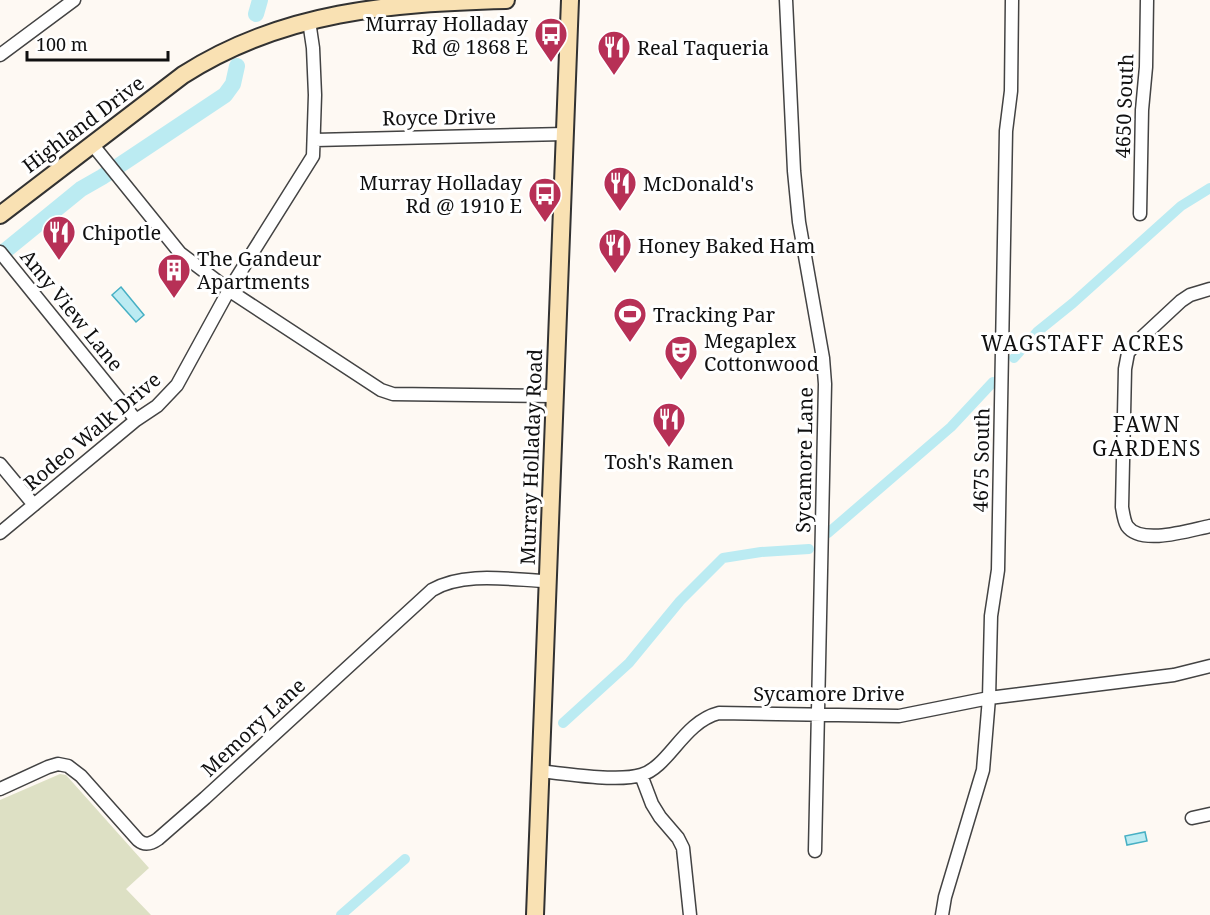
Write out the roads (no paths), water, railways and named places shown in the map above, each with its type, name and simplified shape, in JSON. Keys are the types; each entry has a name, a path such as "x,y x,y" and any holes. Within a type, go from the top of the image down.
{"main road":[{"name":"Highland Drive","path":"0,215 176,80 215,55 252,38 309,21 393,5 506,0"},
{"name":"Murray Holladay Road","path":"535,915 570,0"}],"street":[{"path":"0,55 74,0"},
{"name":"Sycamore Lane","path":"786,0 793,160 798,212 823,358 825,384 815,851"},
{"name":"4675 South","path":"942,915 945,897 982,776 989,698 991,616 998,570 1006,131 1010,105 1012,0"},
{"name":"4650 South","path":"1140,213 1147,0"},
{"name":"Rodeo Walk Drive","path":"0,533 136,420 157,406 177,385 229,290 313,156 315,140 313,48 309,21"},
{"name":"Royce Drive","path":"315,140 565,134"},
{"path":"92,144 180,253 229,290 381,390 393,394 555,396"},
{"name":"Amy View Lane","path":"3,256 136,420"},
{"path":"1210,290 1181,301 1128,353 1125,369 1122,507 1127,526 1142,535 1152,537 1210,526"},
{"path":"0,464 34,505"},
{"name":"Memory Lane","path":"0,789 48,767 58,764 68,766 81,776 138,840 149,844 205,798 432,590 461,579 548,581"},
{"name":"Sycamore Drive","path":"641,775 655,767 696,725 714,714 739,712 900,716 989,698 1174,675 1210,666"},
{"path":"540,771 599,776 641,775 652,804 678,837 683,848 690,915"},
{"path":"1192,818 1210,814"}],"water":[{"path":"121,287 144,315 136,322 112,295"},
{"path":"1145,832 1147,841 1127,845 1125,836"}],"waterway":[{"path":"256,14 260,0"},
{"path":"0,255 81,189 225,95 233,84 237,66"},
{"path":"1014,358 1037,332 1073,303 1181,206 1210,188"},
{"path":"828,533 951,427 993,382"},
{"path":"563,723 629,663 680,601 723,558 761,552 809,549"},
{"path":"341,915 405,859"}],"place":[{"name":"Murray Holladay Rd @ 1868 E","path":"551,63"},
{"name":"Real Taqueria","path":"614,76"},
{"name":"McDonald's","path":"620,212"},
{"name":"Murray Holladay Rd @ 1910 E","path":"545,223"},
{"name":"Chipotle","path":"59,261"},
{"name":"Honey Baked Ham","path":"615,274"},
{"name":"The Gandeur Apartments","path":"174,299"},
{"name":"Tracking Par","path":"630,343"},
{"name":"Megaplex Cottonwood","path":"681,381"},
{"name":"Tosh's Ramen","path":"669,448"}],"district":[{"name":"WAGSTAFF ACRES","path":"1083,343"},
{"name":"FAWN GARDENS","path":"1147,436"}]}
